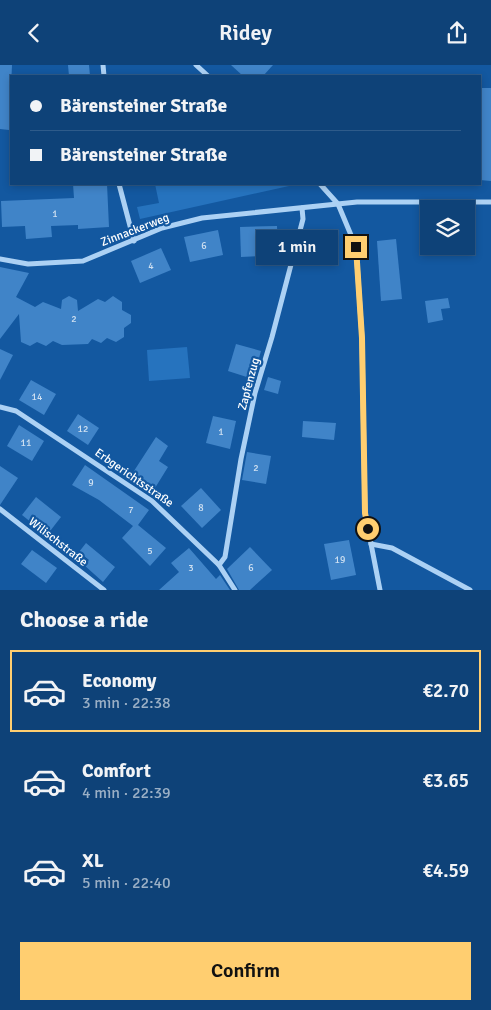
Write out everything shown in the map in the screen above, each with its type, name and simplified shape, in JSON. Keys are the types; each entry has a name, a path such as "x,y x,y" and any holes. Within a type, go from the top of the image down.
{"street":[{"path":"196,65 207,75"},
{"path":"119,185 134,241"},
{"path":"321,185 338,204 356,247 362,338 365,513 380,590"},
{"name":"Zinnackerweg","path":"0,259 28,265 83,261 162,228 202,218 338,204 491,202"},
{"name":"Zapfenzug","path":"219,565 225,557 243,450 255,393 300,228 302,208"},
{"name":"Erbgerichtsstraße","path":"0,407 16,411 136,489 174,519 219,565 235,590"},
{"name":"Wilischstraße","path":"0,509 104,590"},
{"path":"371,544 392,548 470,590"}],"shaded area":[{"path":"155,185 289,186 140,219 137,207 159,203"},
{"path":"187,347 190,378 149,381 147,350"}],"building":[{"path":"0,65 12,65 12,75 10,75 9,130 0,129"},
{"path":"68,65 89,65 90,75 69,75"},
{"path":"231,65 273,65 264,75 242,75"},
{"path":"481,88 491,88 491,181 481,180"},
{"path":"73,185 107,185 109,227 78,229 78,225 51,226 52,237 26,239 25,226 2,227 1,201 74,198"},
{"path":"277,226 278,255 241,257 240,227"},
{"path":"218,230 223,255 190,262 184,237"},
{"path":"396,239 402,299 381,301 377,241"},
{"path":"161,248 171,270 140,283 131,261"},
{"path":"0,267 29,273 16,297 35,307 43,302 61,309 62,300 69,296 77,300 78,311 98,299 105,302 113,296 122,302 122,310 131,315 131,323 124,328 124,337 116,342 107,338 101,343 92,339 88,344 62,345 53,341 46,346 37,342 30,346 21,342 19,314 0,339"},
{"path":"448,298 450,308 441,309 443,320 428,323 425,301"},
{"path":"236,344 261,351 253,379 228,371"},
{"path":"0,349 13,355 0,380"},
{"path":"268,377 281,381 278,394 264,390"},
{"path":"31,380 56,394 44,415 19,400"},
{"path":"78,414 99,428 88,445 67,431"},
{"path":"213,416 236,421 230,449 206,443"},
{"path":"303,421 336,423 334,440 302,437"},
{"path":"19,425 44,441 32,461 7,446"},
{"path":"156,437 168,446 159,461 168,467 155,488 132,474"},
{"path":"247,452 271,456 266,484 242,480"},
{"path":"85,465 149,510 138,525 166,548 150,566 122,538 133,526 99,500 72,485"},
{"path":"0,466 18,478 0,505"},
{"path":"201,488 221,510 202,528 181,506"},
{"path":"36,497 61,517 47,535 22,515"},
{"path":"349,540 356,575 331,580 324,544"},
{"path":"86,543 115,567 103,582 84,565 89,560 79,552"},
{"path":"250,547 272,570 250,590 239,590 227,569"},
{"path":"189,548 216,579 220,575 230,590 159,590 179,572 171,563"},
{"path":"32,550 57,568 46,583 21,564"}],"route":[{"path":"356,247 362,338 365,513 368,529"}]}
